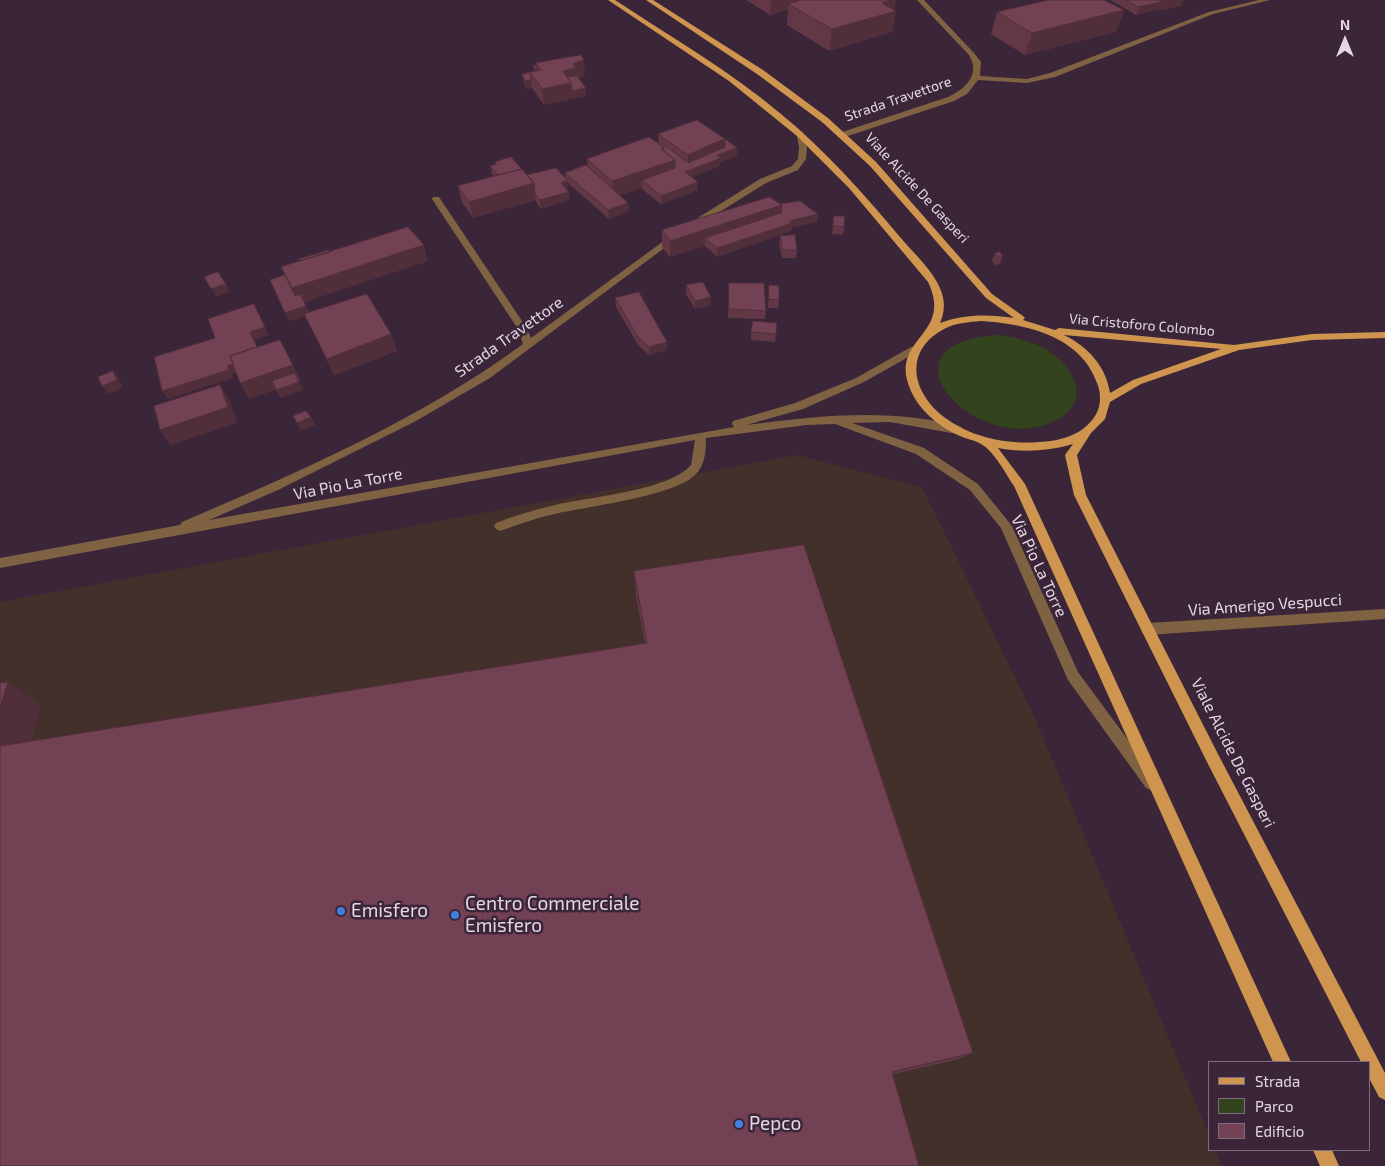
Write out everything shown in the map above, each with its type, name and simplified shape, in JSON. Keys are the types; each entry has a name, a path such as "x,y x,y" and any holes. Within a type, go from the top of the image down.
{"main road":[{"name":"Viale Alcide De Gasperi","path":"611,0 723,73 799,132 859,193 932,281 937,291 941,312 930,333 915,350 910,365 912,382 920,399 936,416 957,430 985,441 1024,447 1054,445 1073,440 1088,430"},
{"name":"Viale Alcide De Gasperi","path":"649,0 785,89 842,135 873,164 989,296 1028,323"},
{"name":"Viale Alcide De Gasperi","path":"930,333 940,327 966,319 996,318 1028,323 1045,329 1070,342 1090,359 1103,379 1106,400 1101,416 1088,430 1071,454 1080,495 1370,1061"},
{"name":"Via Cristoforo Colombo","path":"1045,329 1074,334 1238,347"},
{"name":"Via Cristoforo Colombo","path":"1106,400 1137,382 1238,347 1312,337 1385,335"},
{"name":"Viale Alcide De Gasperi","path":"985,441 1000,457 1019,484 1282,1061"},
{"name":"Viale Alcide De Gasperi","path":"1370,1062 1385,1091"},
{"path":"1322,1151 1330,1166"}],"street":[{"path":"920,0 972,54 976,62 976,78 1027,81 1052,75 1211,13 1267,0"},
{"name":"Strada Travettore","path":"842,135 951,99 964,92 976,78"},
{"name":"Strada Travettore","path":"163,535 274,487 410,419 486,376 686,230 747,190 795,168 802,158 803,148 799,132"},
{"path":"436,199 523,329 529,345"},
{"name":"Via Pio La Torre","path":"701,435 799,406 860,380 915,350"},
{"name":"Via Pio La Torre","path":"0,563 163,535 701,435 832,420 890,418 957,430"},
{"name":"Via Pio La Torre","path":"832,420 920,451 974,487 1006,526 1073,676 1158,792"},
{"path":"500,526 519,518 617,499 677,480 690,473 697,465 701,435"},
{"name":"Via Amerigo Vespucci","path":"1147,629 1385,614"}],"shaded area":[{"name":"Centro Commerciale Emisfero","path":"797,455 922,487 1035,718 1208,1133 1208,1151 1215,1151 1222,1166 0,1166 0,602"}],"green space":[{"path":"1001,335 1023,340 1044,348 1056,356 1065,366 1072,376 1076,387 1076,398 1072,408 1062,417 1048,424 1018,429 990,423 965,410 947,392 939,373 943,355 963,341"}],"building":[{"path":"802,0 892,0 882,3 896,11 832,29 788,4"},
{"path":"1049,0 1104,0 1124,10 1032,33 997,12"},
{"path":"1126,0 1157,0 1165,1 1139,7"},
{"path":"581,55 584,60 573,64 576,68 563,71 571,83 542,89 530,72 541,70 536,63"},
{"path":"530,73 531,80 525,81 522,74"},
{"path":"577,76 586,88 572,91 571,83 567,77"},
{"path":"697,120 725,139 688,155 658,134"},
{"path":"649,137 664,147 661,149 675,160 612,181 587,159"},
{"path":"724,138 737,148 717,155 721,158 685,172 698,182 661,196 642,180 675,168 675,160 657,142 659,141 688,163 725,147"},
{"path":"511,157 522,169 498,175 490,166 496,164 495,162"},
{"path":"586,165 628,203 608,210 565,173"},
{"path":"556,168 567,180 561,183 569,192 540,200 535,194 534,183 527,175"},
{"path":"522,169 534,183 469,202 458,186"},
{"path":"770,197 782,205 670,241 662,230"},
{"path":"800,201 818,214 790,221 792,223 717,248 705,238 781,213 782,205 780,204"},
{"path":"834,216 845,216 844,227 833,226"},
{"path":"408,227 424,245 292,288 281,267"},
{"path":"795,235 797,250 782,250 780,236"},
{"path":"329,250 330,252 300,261 299,259"},
{"path":"1000,252 1003,256 997,256 995,253"},
{"path":"218,272 226,284 211,289 204,277"},
{"path":"285,275 295,296 300,294 306,306 285,313 270,280"},
{"path":"703,282 711,297 695,301 686,285"},
{"path":"729,283 764,283 766,311 729,309"},
{"path":"769,285 779,286 779,300 769,299"},
{"path":"639,292 667,342 649,347 638,337 615,298"},
{"path":"367,294 391,334 327,359 304,314"},
{"path":"254,304 265,327 250,332 257,347 230,356 233,364 227,366 229,370 162,391 154,357 215,338 208,319"},
{"path":"753,321 777,323 776,334 751,332"},
{"path":"280,340 293,365 240,383 230,356"},
{"path":"113,371 117,380 102,386 98,377"},
{"path":"295,373 299,382 276,390 272,381"},
{"path":"220,385 228,407 160,430 154,406"},
{"path":"306,411 311,417 297,423 293,416"},
{"name":"Centro Commerciale Emisfero","path":"804,545 973,1053 892,1072 919,1166 0,1166 0,746 647,643 634,571"},
{"path":"8,682 0,708 0,683"}],"place":[{"name":"Emisfero","path":"341,911"},
{"name":"Centro Commerciale Emisfero","path":"455,915"},
{"name":"Pepco","path":"739,1124"}]}
